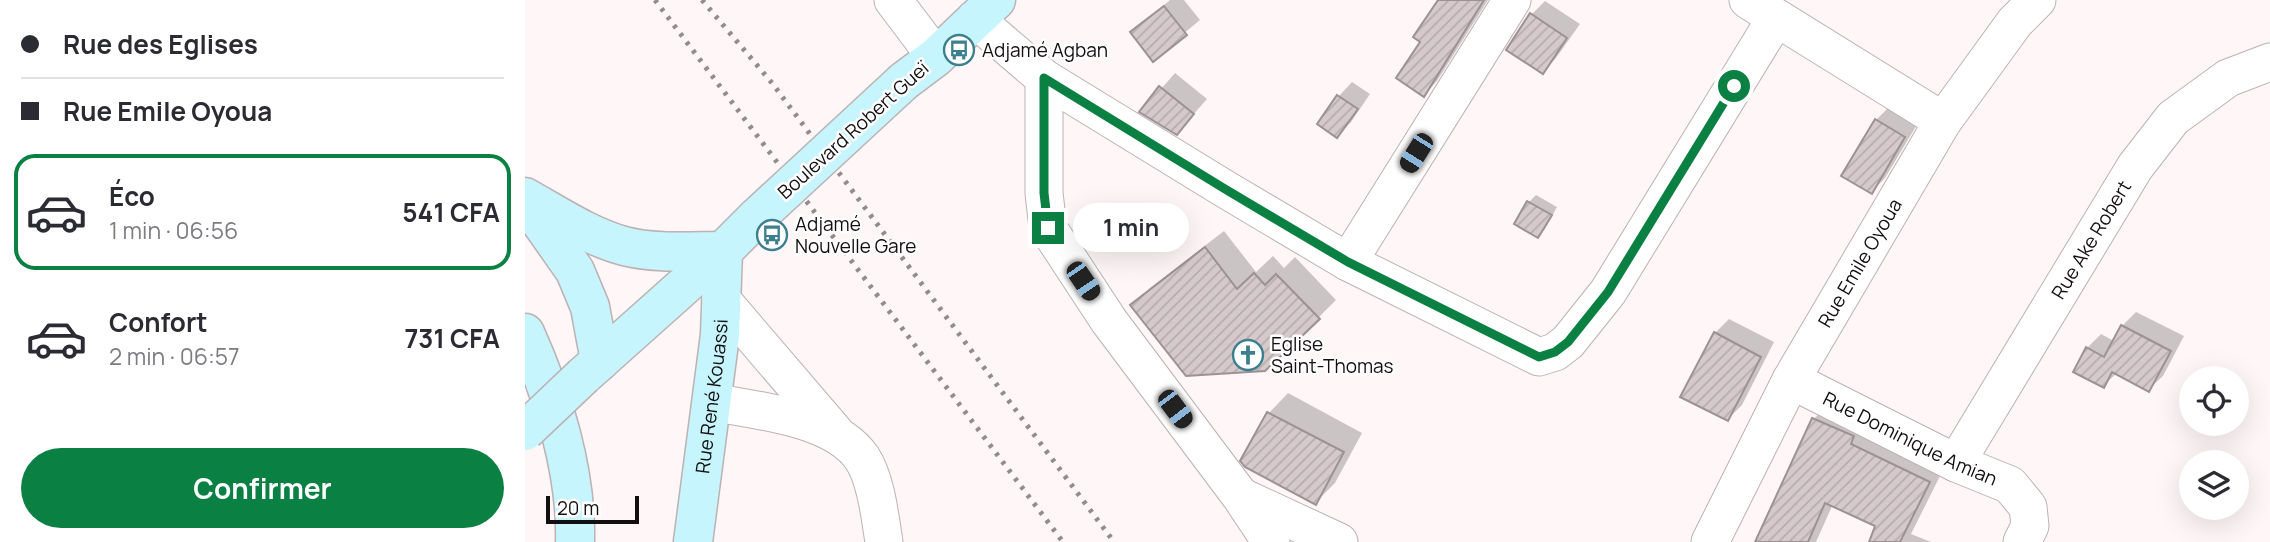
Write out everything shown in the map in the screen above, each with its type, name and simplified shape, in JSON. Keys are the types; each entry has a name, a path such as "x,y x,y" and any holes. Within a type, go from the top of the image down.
{"main road":[{"name":"Boulevard Robert Gueï","path":"525,431 904,81 936,57 985,10"},
{"path":"525,199 588,233 625,246 666,251 723,251"},
{"path":"525,199 575,271 590,307 592,369"},
{"name":"Rue René Kouassi","path":"694,542 720,335 723,251"},
{"path":"525,333 539,363 567,457 576,519 575,542"}],"street":[{"path":"893,0 936,57"},
{"path":"1348,262 1512,0"},
{"name":"Rue Emile Oyoua","path":"1710,542 1791,380 1943,121 2015,22 2037,0"},
{"path":"985,10 1044,78 1348,262 1539,357 1555,352 1568,342 1608,292 1762,9 1943,121"},
{"name":"Rue Ake Robert","path":"1956,463 2135,167 2173,118 2228,78 2270,62"},
{"path":"1044,78 1044,193 1048,228 1109,321 1241,497 1271,542"},
{"path":"721,299 837,435 862,458 876,493 884,542"},
{"name":"Rue Dominique Amian","path":"1791,380 1956,463 2010,485 2028,507 2030,526 2022,542"},
{"path":"712,402 811,422 837,435"},
{"path":"1241,497 1339,542"}],"building":[{"path":"1438,0 1484,0 1424,97 1396,78 1420,42 1413,37"},
{"path":"1164,6 1187,35 1153,62 1130,32"},
{"path":"1530,13 1567,38 1543,74 1506,50"},
{"path":"1159,86 1194,114 1177,135 1139,112"},
{"path":"1337,95 1358,109 1337,138 1317,124"},
{"path":"1875,119 1905,137 1872,194 1841,176"},
{"path":"1527,201 1552,215 1538,238 1514,224"},
{"path":"1205,247 1237,289 1254,273 1265,285 1276,274 1320,319 1265,371 1186,376 1130,305"},
{"path":"2121,325 2171,351 2149,392 2112,372 2104,388 2073,372 2086,347 2104,357"},
{"path":"1714,332 1761,357 1728,421 1680,397"},
{"path":"1267,412 1344,452 1316,505 1245,467 1240,461"},
{"path":"1812,418 1854,436 1851,444 1930,482 1900,542 1869,542 1875,526 1825,503 1808,542 1755,542"}],"railway":[{"path":"655,0 1063,542"},
{"path":"702,0 772,83 1114,542"}],"place":[{"name":"Adjamé Agban","path":"959,50"},
{"name":"Adjamé Nouvelle Gare","path":"772,235"},
{"name":"Eglise Saint-Thomas","path":"1248,355"}],"route":[{"path":"1048,228 1044,193 1044,78 1348,262 1539,357 1555,352 1568,342 1608,292 1734,86"}]}
